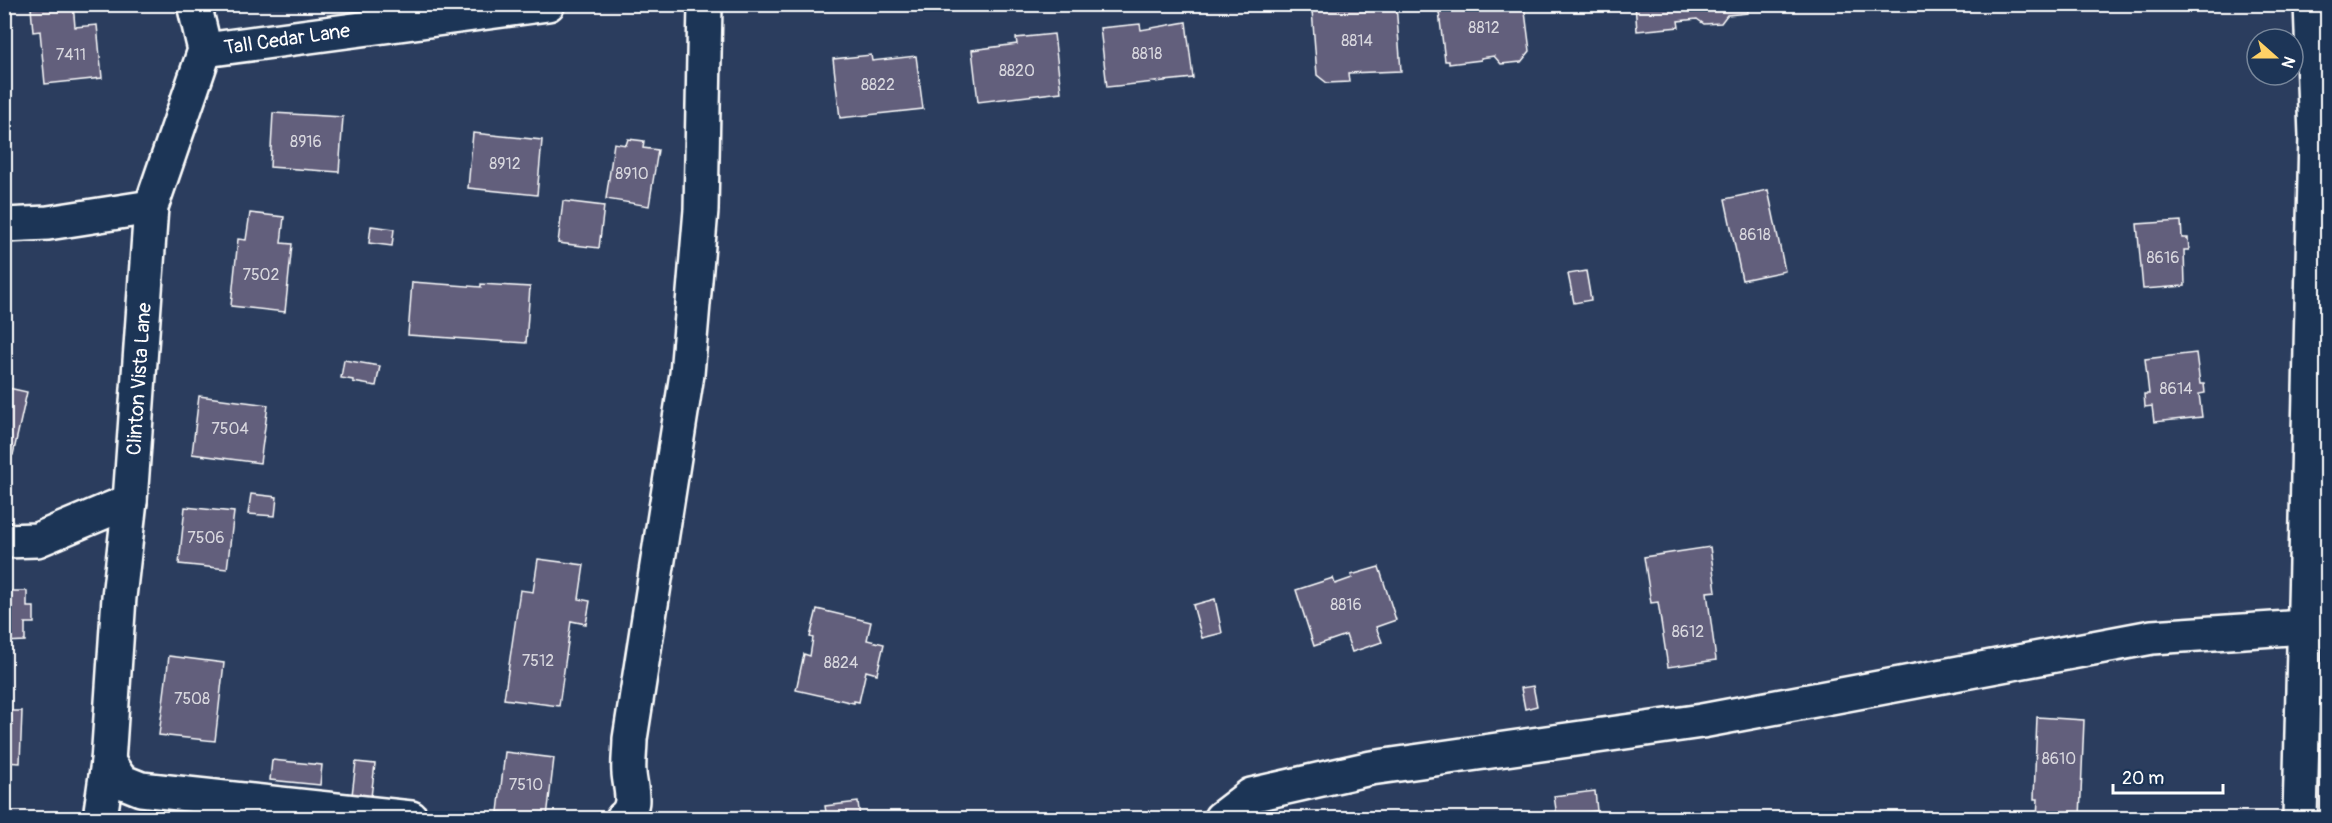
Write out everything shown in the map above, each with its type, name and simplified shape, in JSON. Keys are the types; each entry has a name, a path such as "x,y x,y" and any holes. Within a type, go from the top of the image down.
{"street":[{"path":"194,4 205,50"},
{"name":"Tall Cedar Lane","path":"205,50 548,4"},
{"path":"623,819 627,815 634,794 629,774 630,739 687,374 701,210 705,4"},
{"path":"2300,819 2316,136 2311,4"},
{"path":"2316,136 2324,86 2326,4"},
{"name":"Clinton Vista Lane","path":"100,819 108,762 119,597 130,501 151,207 205,50"},
{"path":"4,225 48,223 151,207"},
{"path":"4,541 37,540 130,501"},
{"path":"1221,819 1251,795 1371,768 1702,722 2152,637 2304,627"},
{"path":"108,762 121,781 141,789 411,819"}],"building":[{"path":"73,4 75,27 97,25 102,78 45,84 40,31 33,32 31,8"},
{"path":"1357,4 1396,4 1401,71 1348,73 1349,82 1327,83 1317,75 1312,10 1357,7"},
{"path":"1438,4 1524,4 1530,51 1521,62 1501,64 1494,56 1449,64 1449,61 1445,61"},
{"path":"1635,4 1747,4 1748,13 1727,15 1721,23 1704,24 1697,19 1678,21 1679,27 1637,31"},
{"path":"2035,4 2065,4 2065,7 2036,9"},
{"path":"1186,22 1193,78 1107,87 1100,28 1140,24 1141,30"},
{"path":"1054,34 1061,92 978,102 972,50 1017,44 1016,38"},
{"path":"871,55 872,61 916,56 923,109 840,118 833,59"},
{"path":"273,113 343,117 339,172 270,167"},
{"path":"473,133 542,140 537,195 468,188"},
{"path":"628,139 644,141 643,148 658,150 649,206 606,199 614,143 626,145"},
{"path":"1768,190 1785,271 1742,280 1725,199"},
{"path":"563,201 604,206 599,248 558,243"},
{"path":"250,213 284,217 281,243 292,244 285,312 231,306 238,239 246,240"},
{"path":"2181,221 2182,238 2188,238 2189,250 2184,250 2185,286 2143,289 2137,224"},
{"path":"371,226 394,229 392,246 369,243"},
{"path":"1586,271 1591,300 1574,303 1568,274"},
{"path":"412,282 481,287 481,284 530,287 526,343 408,335"},
{"path":"2196,353 2200,384 2204,384 2205,393 2199,394 2202,417 2154,422 2152,406 2145,407 2144,394 2149,394 2145,359"},
{"path":"344,360 380,366 376,386 341,378"},
{"path":"4,387 27,392 13,455 4,454"},
{"path":"199,396 268,405 260,463 192,454"},
{"path":"251,494 277,497 275,516 248,514"},
{"path":"185,507 234,512 227,569 179,564"},
{"path":"1710,547 1716,591 1707,592 1716,660 1668,667 1658,602 1651,603 1644,557"},
{"path":"538,559 584,565 579,599 590,601 586,624 571,621 559,706 504,699 520,590 533,592"},
{"path":"1379,567 1396,620 1376,627 1382,642 1352,652 1346,635 1314,646 1296,590 1333,578 1335,584 1352,578 1351,575"},
{"path":"4,591 27,591 27,607 34,607 34,623 25,623 25,641 4,642"},
{"path":"1215,599 1222,633 1202,638 1193,605"},
{"path":"817,609 871,622 867,640 884,644 877,674 866,671 859,702 854,701 854,703 796,690 804,654 810,656 813,638 810,637"},
{"path":"169,656 224,663 215,741 159,735"},
{"path":"1533,686 1537,706 1525,709 1521,688"},
{"path":"4,711 22,711 20,763 4,762"},
{"path":"2037,717 2084,720 2080,818 2037,818 2038,799 2034,799"},
{"path":"505,752 554,758 547,817 498,812"},
{"path":"272,760 322,765 320,785 270,780"},
{"path":"356,762 375,764 371,797 352,795"},
{"path":"1595,791 1597,811 1557,816 1554,796"},
{"path":"858,802 860,818 827,818 825,806"}]}
